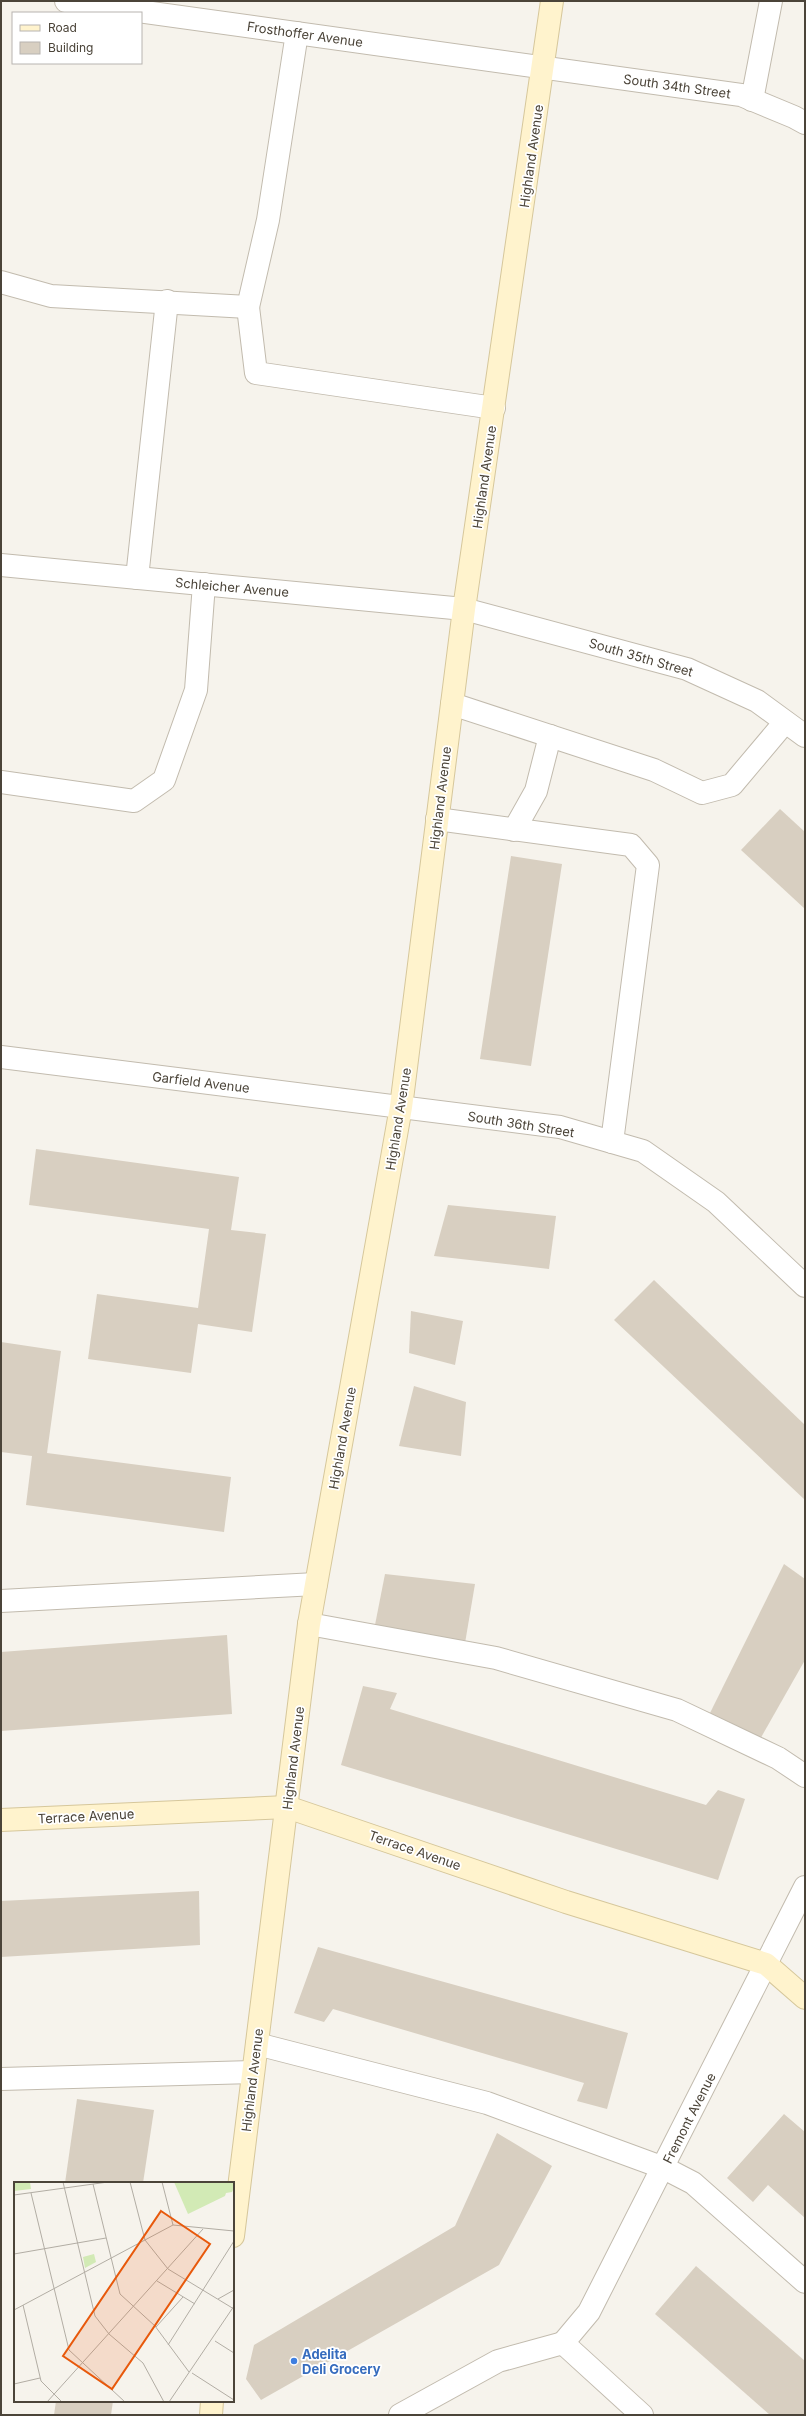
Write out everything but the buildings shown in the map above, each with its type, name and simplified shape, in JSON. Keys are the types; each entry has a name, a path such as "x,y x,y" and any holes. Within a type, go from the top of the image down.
{"street":[{"name":"Frosthoffer Avenue","path":"66,1 544,68"},
{"name":"Highland Avenue","path":"234,2228 309,1624 401,1107 464,609 544,68 552,1"},
{"path":"752,100 771,1"},
{"path":"297,33 268,220 248,307 256,373 494,408"},
{"name":"South 34th Street","path":"544,68 741,96 794,117 805,123"},
{"path":"1,282 51,296 167,301 248,307"},
{"path":"137,578 167,301"},
{"name":"Schleicher Avenue","path":"1,565 464,609"},
{"path":"1,782 134,801 164,780 196,690 204,584"},
{"name":"South 35th Street","path":"464,609 687,669 757,701 805,736"},
{"path":"452,704 654,770 702,793 732,785 785,722"},
{"path":"514,830 536,791 550,736"},
{"path":"437,819 631,845 648,865 612,1142"},
{"name":"Garfield Avenue","path":"1,1057 401,1107"},
{"name":"South 36th Street","path":"401,1107 560,1127 643,1151 716,1202 805,1286"},
{"path":"1,1601 316,1584"},
{"path":"309,1624 496,1658 677,1710 778,1758 805,1776"},
{"name":"Terrace Avenue","path":"1,1820 287,1807 566,1902 766,1964 805,1998"},
{"name":"Fremont Avenue","path":"564,2343 589,2312 664,2168 805,1887"},
{"path":"257,2044 487,2103 664,2168 693,2183 805,2282"},
{"path":"1,2078 253,2072"},
{"path":"400,2415 498,2361 564,2343 642,2415"},
{"path":"211,2415 212,2402"}],"place":[{"name":"Adelita Deli Grocery","path":"294,2361"}]}
